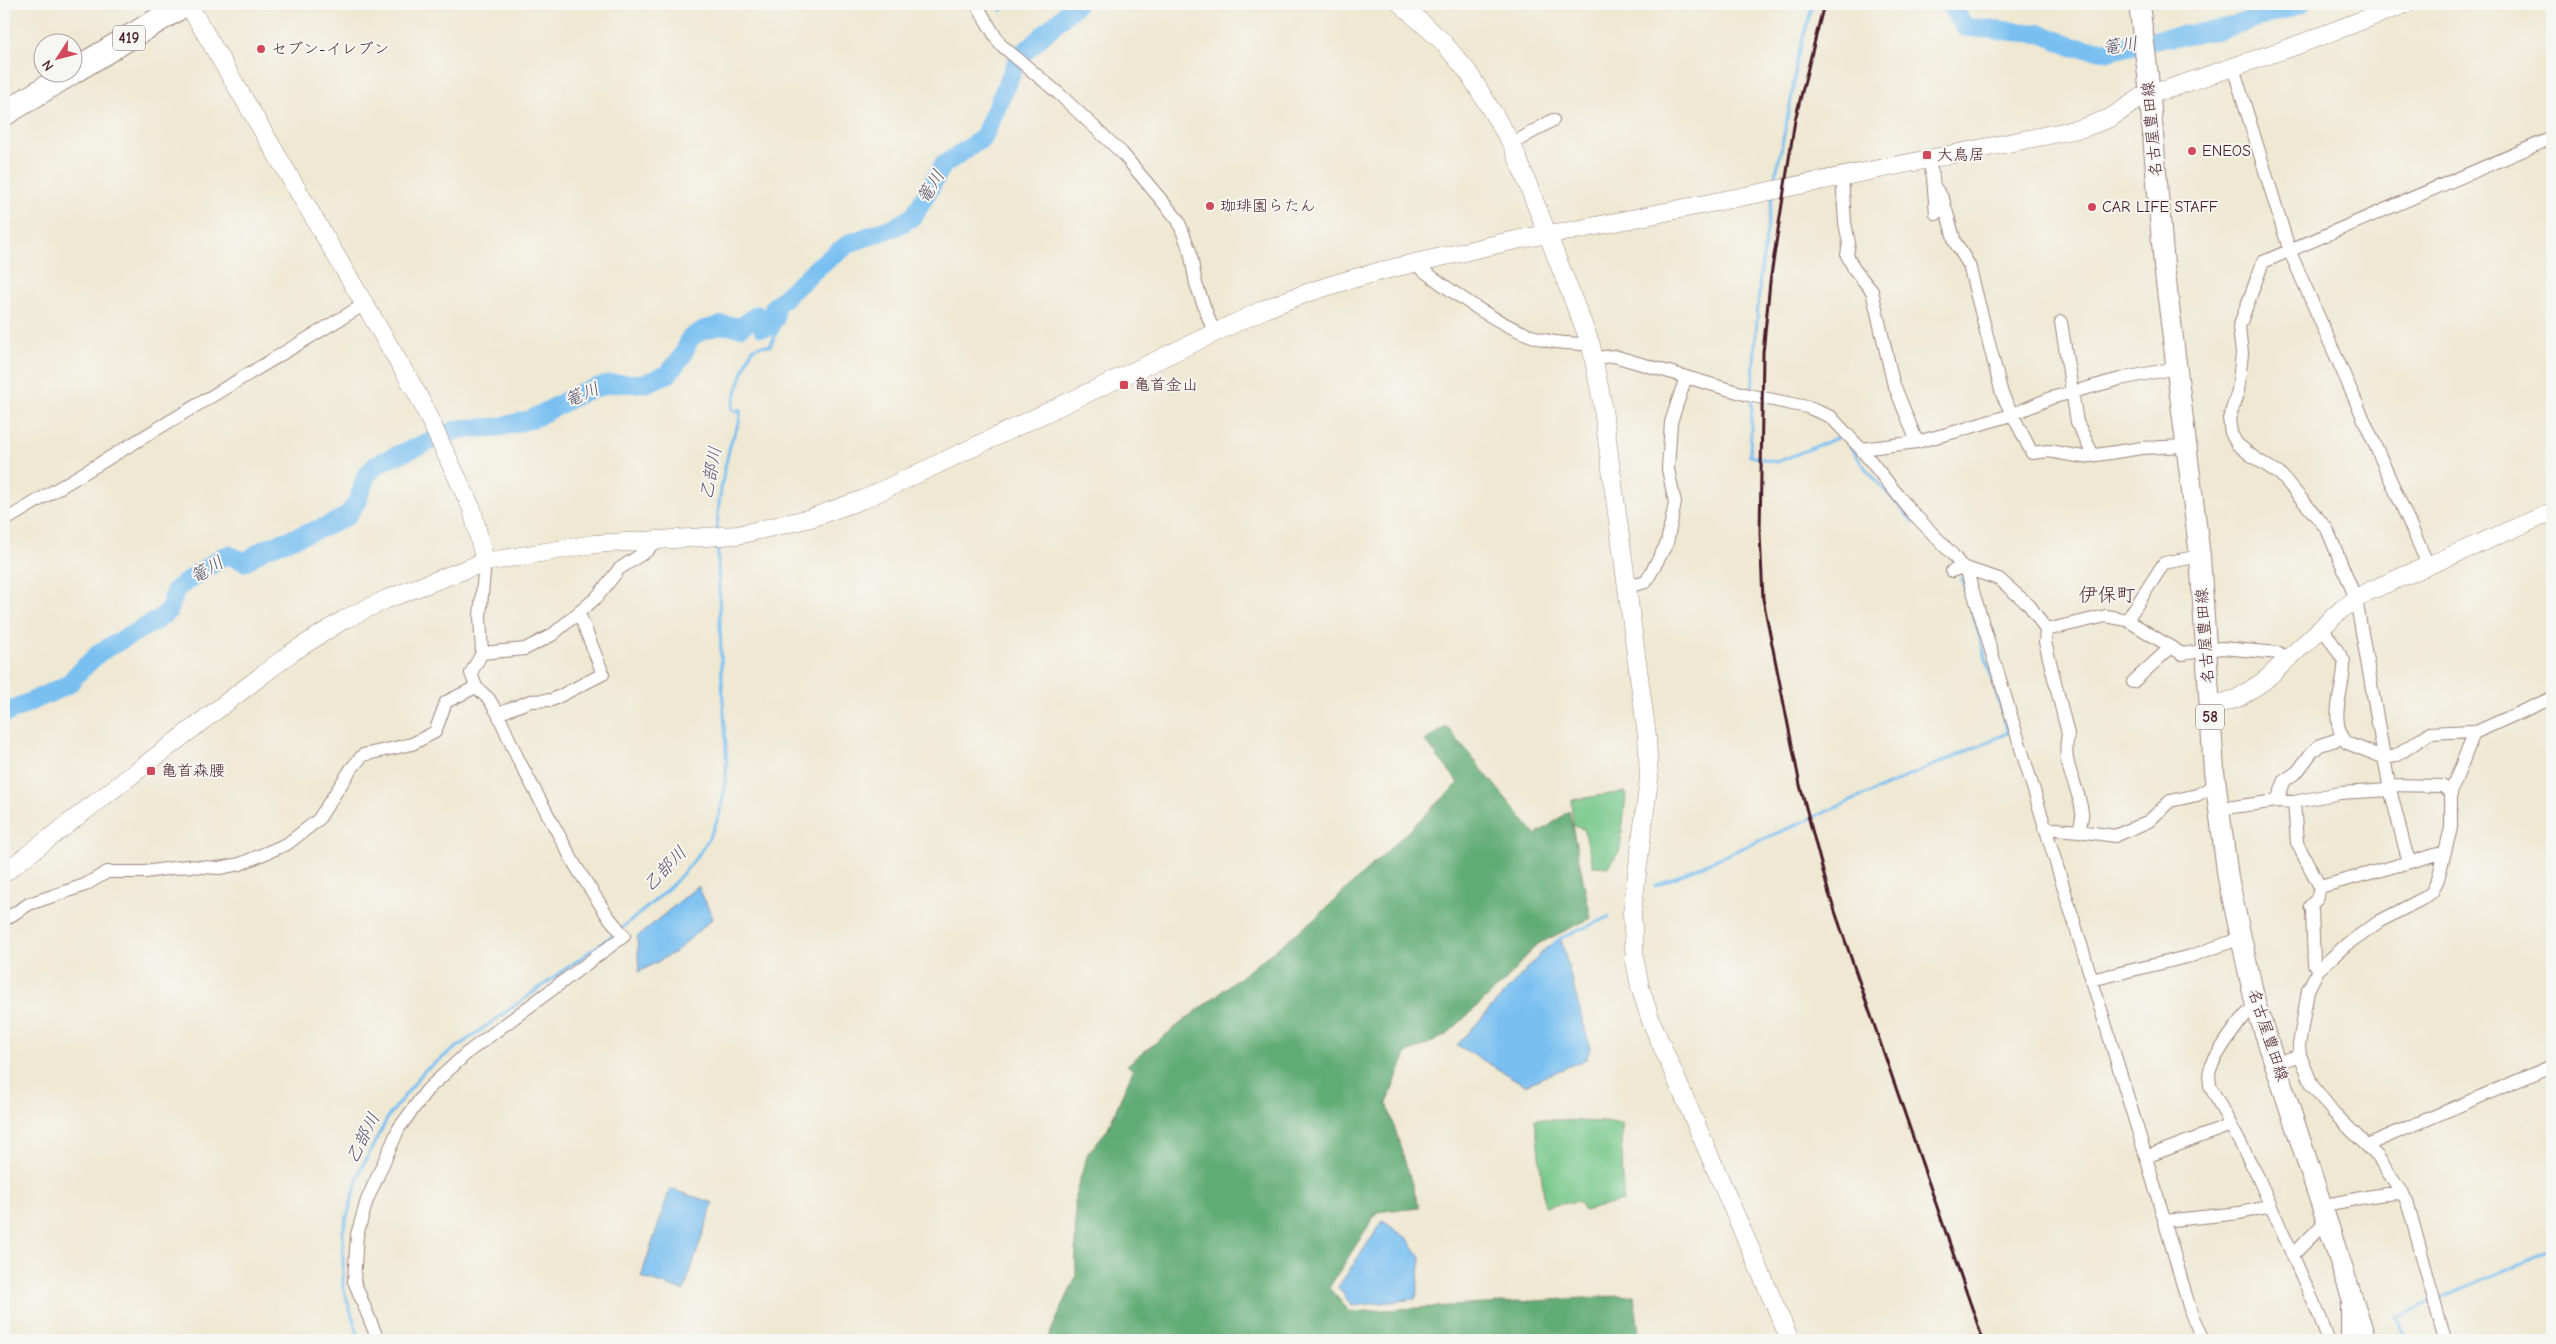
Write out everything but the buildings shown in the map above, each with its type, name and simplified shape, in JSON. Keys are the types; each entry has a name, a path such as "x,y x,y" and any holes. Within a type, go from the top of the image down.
{"highway":[{"name":"419","path":"82,66 187,4"},
{"name":"419","path":"4,114 56,82"}],"main road":[{"name":"名古屋豊田線","path":"2139,4 2176,368 2200,556 2209,707 2218,809 2241,938 2256,1006 2366,1340"}],"street":[{"path":"187,4 365,304 425,410 454,470 472,510 485,562 480,616 482,653 471,673 476,687 489,699 498,714 552,824 610,918 624,936 468,1052 427,1090 400,1128 368,1200 357,1235 354,1281 378,1340"},
{"path":"976,4 1000,44 1122,153 1178,220 1190,250 1196,284 1214,333"},
{"path":"1401,4 1442,42 1468,72 1512,144 1592,351 1649,757 1646,811 1632,913 1635,961 1640,987 1651,1021 1790,1340"},
{"path":"4,873 298,648 345,619 387,599 485,562 594,544 722,536 776,528 811,518 864,499 1272,306 1328,284 1546,234 1572,231 2083,128 2110,118 2148,84 2168,89 2234,67 2405,4"},
{"path":"2234,67 2290,252 2428,565"},
{"path":"1512,144 1554,120"},
{"path":"2410,862 2390,788 2356,599 2327,529 2281,475 2237,444 2231,433 2229,420 2238,390 2242,353 2239,327 2263,262 2552,138"},
{"path":"1928,159 1934,186 1936,214"},
{"path":"1842,176 1845,223 1849,243 1847,255 1874,297 1892,382 1917,442"},
{"path":"1934,186 1943,199 1955,242 1969,265 2002,394 2032,453 2048,451 2083,456 2142,448 2185,446"},
{"path":"1413,263 1449,289 1504,323 1545,340 1614,356 1748,395 1807,407 1831,418 1861,449 1958,569 1968,575 2146,1157 2191,1313 2203,1340"},
{"path":"4,521 365,304"},
{"path":"2061,322 2074,392 2077,422 2093,455"},
{"path":"1861,449 1917,442 2011,414 2051,398 2176,368"},
{"path":"1626,586 1646,582 1667,543 1675,503 1668,469 1671,422 1686,377"},
{"path":"2209,707 2249,692 2322,627 2356,599 2377,586 2552,512"},
{"path":"482,653 525,649 552,635 597,597 619,568 648,550 654,541"},
{"path":"2127,620 2164,563 2200,556"},
{"path":"1958,569 1999,579 2030,606 2046,630 2045,642 2068,734 2066,763 2082,813 2079,831"},
{"path":"498,714 530,701 552,700 603,674 579,613"},
{"path":"2046,630 2106,616 2127,620 2182,654 2205,649 2278,653 2287,660"},
{"path":"2322,627 2344,660 2338,716 2342,738 2347,743 2385,758 2396,756 2430,733 2444,730 2471,731 2474,733"},
{"path":"2133,682 2171,647"},
{"path":"4,920 29,904 85,885 107,872 117,870 145,872 187,866 219,868 240,864 287,844 318,820 351,769 363,755 412,744 435,732 446,702 476,687"},
{"path":"2444,1340 2407,1201 2403,1193 2394,1178 2367,1145 2333,1112 2312,1085 2300,1055 2299,1045 2308,990 2318,970 2347,944 2380,921 2416,903 2432,892 2438,879 2451,828 2450,792 2474,733 2552,698"},
{"path":"2277,801 2285,780 2297,772 2312,752 2320,745 2342,738"},
{"path":"2044,828 2116,836 2149,820 2170,801 2197,795 2215,785"},
{"path":"2218,809 2277,801 2294,802 2340,793 2390,788 2442,786 2450,792"},
{"path":"2294,802 2297,844 2320,888 2317,899 2310,906 2312,910 2314,964 2318,970"},
{"path":"2320,888 2445,852"},
{"path":"2091,980 2191,956 2241,938"},
{"path":"2256,1006 2251,1009 2233,1032 2209,1072 2210,1086 2294,1254 2328,1340"},
{"path":"2276,1063 2300,1055"},
{"path":"2367,1145 2552,1066"},
{"path":"2146,1157 2231,1125"},
{"path":"2294,1254 2325,1212 2378,1194 2403,1193"},
{"path":"2164,1220 2240,1213 2271,1206"},
{"path":"2347,1340 2347,1306 2352,1298"}],"green space":[{"path":"1446,726 1536,835 1569,811 1591,918 1536,945 1506,980 1445,1036 1406,1054 1387,1103 1419,1207 1377,1212 1329,1288 1350,1312 1634,1295 1640,1340 1047,1340 1076,1277 1075,1195 1088,1153 1107,1130 1133,1070 1127,1065 1316,918 1459,783 1425,741"},
{"path":"1624,792 1626,795 1620,850 1609,867 1593,866 1584,829 1573,826 1571,800"},
{"path":"1535,1119 1622,1123 1623,1201 1584,1211 1579,1201 1545,1207"}],"water":[{"path":"698,886 713,918 675,952 639,972 637,937"},
{"path":"1561,940 1590,1048 1586,1059 1525,1085 1457,1045 1547,947"},
{"path":"670,1189 713,1203 684,1291 641,1277"},
{"path":"1383,1221 1408,1239 1421,1258 1416,1299 1352,1306 1338,1287"}],"waterway":[{"path":"1001,11 1007,4"},
{"name":"篭川","path":"4,714 69,684 100,652 159,619 169,610 176,589 222,557 229,555 245,562 264,549 327,526 347,516 358,500 366,476 376,465 459,429 499,427 532,419 583,392 608,384 646,383 668,374 683,355 690,338 703,330 723,325 741,327 757,315 762,327 768,327 775,319 774,307 819,266 850,243 897,226 914,216 943,165 983,138 1019,57 1077,4"},
{"path":"1774,184 1792,95 1797,58 1813,4"},
{"name":"篭川","path":"1950,4 1965,27 2042,34 2073,47 2109,51 2164,38 2219,30 2301,4"},
{"path":"1752,392 1760,276 1772,197"},
{"name":"乙部川","path":"717,530 725,466 731,441 740,419 740,409 736,412 732,409 735,396 751,352 758,346 770,346 778,330 775,319"},
{"path":"1752,398 1750,456 1777,462 1842,436"},
{"path":"1849,445 1866,469 1914,523"},
{"name":"乙部川","path":"622,928 686,871 706,843 720,813 726,782 726,749 717,541"},
{"path":"1655,886 2008,733 1962,578"},
{"path":"1552,945 1561,938 1609,917"},
{"name":"乙部川","path":"360,1340 343,1287 343,1231 360,1171 388,1117 424,1071 617,932"},
{"path":"2438,1299 2552,1250"},
{"path":"2403,1340 2406,1337 2397,1317 2430,1302"}],"railway":[{"path":"1824,4 1795,120 1770,282 1763,353 1760,533 1763,599 1800,785 1829,894 1983,1340"}],"place":[{"name":"セブン-イレブン","path":"261,49"},
{"name":"ENEOS","path":"2192,151"},
{"name":"大鳥居","path":"1927,155"},
{"name":"珈琲園らたん","path":"1210,206"},
{"name":"CAR LIFE STAFF","path":"2092,207"},
{"name":"亀首金山","path":"1124,385"},
{"name":"亀首森腰","path":"151,771"}],"district":[{"name":"伊保町","path":"2107,595"}]}
